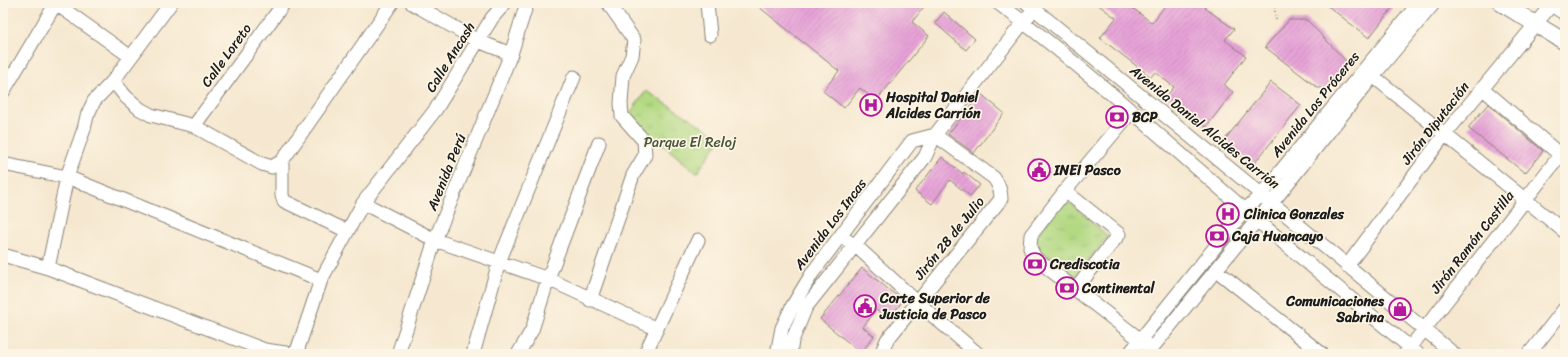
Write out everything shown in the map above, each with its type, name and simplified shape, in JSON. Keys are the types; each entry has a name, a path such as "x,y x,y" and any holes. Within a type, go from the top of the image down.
{"main road":[{"path":"1501,3 1565,42"}],"street":[{"path":"3,92 56,3 131,57"},
{"path":"48,268 67,177 87,116 94,101 113,81 172,3"},
{"name":"Calle Loreto","path":"194,126 284,3"},
{"path":"347,232 284,201 277,164 392,3"},
{"path":"412,3 478,41 511,54"},
{"name":"Calle Ancash","path":"296,354 321,280 363,203 436,109 492,18 505,3"},
{"name":"Avenida Perú","path":"398,354 435,240 511,54 527,3"},
{"path":"590,300 633,175 645,155 644,141 622,116 621,103 623,76 632,56 634,40 608,3"},
{"path":"707,3 710,35"},
{"path":"998,3 1132,111 1411,352"},
{"name":"Avenida Los Próceres","path":"1129,354 1245,210 1261,195 1419,3"},
{"name":"Avenida Los Próceres","path":"1152,352 1216,270 1272,204 1373,76 1434,3"},
{"path":"790,354 792,341 806,307 856,246 925,157 935,135 1023,22 1031,6"},
{"name":"Avenida Daniel Alcides Carrión","path":"1031,6 1454,354"},
{"name":"Jirón Diputación","path":"1347,266 1444,134 1536,25 1556,6"},
{"path":"1073,62 1084,50"},
{"path":"1373,76 1565,232"},
{"path":"473,354 499,262 574,78"},
{"path":"113,81 126,97 140,110 151,115 194,126 262,164 277,164"},
{"path":"1482,88 1563,155"},
{"path":"1132,111 1065,191 1031,235 1030,248 1035,258 1140,340 1152,352"},
{"name":"Avenida Los Incas","path":"777,354 782,328 792,305 813,272 912,141 935,135"},
{"name":"Jirón 28 de Julio","path":"881,354 886,340 918,303 1001,199 999,184 994,178 935,135"},
{"path":"1179,152 1191,138"},
{"path":"518,354 532,330 548,279 599,143"},
{"name":"Jirón Ramón Castilla","path":"1411,352 1425,330 1525,199 1563,155"},
{"path":"3,164 67,177 321,280"},
{"path":"1065,191 1119,234 1075,290"},
{"path":"363,203 435,240 548,279 590,300 657,329"},
{"path":"840,236 856,246 918,303 978,354"},
{"path":"645,354 698,240"},
{"path":"3,255 48,268 265,350 292,354"},
{"path":"1216,270 1322,354"},
{"path":"1529,354 1565,308"}],"path":[{"path":"1274,3 1276,21"}],"green space":[{"name":"Parque El Reloj","path":"646,91 721,138 697,173 628,116"},
{"path":"1069,202 1108,236 1073,280 1039,256 1034,240 1057,208"}],"building":[{"path":"754,3 927,3 912,22 929,36 876,101 860,88 844,108 823,91 839,71"},
{"path":"1096,3 1126,3 1152,23 1167,3 1208,3 1205,8 1234,29 1225,40 1246,56 1224,85 1233,92 1206,127 1166,96 1174,87 1155,72 1151,77 1100,38 1116,18"},
{"path":"1324,3 1396,3 1369,38"},
{"path":"944,12 975,39 966,50 935,23"},
{"path":"1289,20 1307,20 1349,64 1330,88 1318,88 1265,47"},
{"path":"1271,82 1301,105 1253,165 1223,142"},
{"path":"981,94 1004,113 974,153 948,134"},
{"path":"1488,104 1543,151 1525,173 1468,128"},
{"path":"942,157 963,174 964,172 980,185 970,196 950,180 932,204 915,191"},
{"name":"INEI Pasco","path":"1034,159 1051,172 1045,180 1028,167"},
{"name":"Corte Superior de Justicia de Pasco","path":"862,268 903,301 888,319 876,310 863,327 874,336 861,353 820,319"}],"place":[{"name":"Hospital Daniel Alcides Carrión","path":"871,105"},
{"name":"BCP","path":"1117,117"},
{"name":"INEI Pasco","path":"1039,170"},
{"name":"Clinica Gonzales","path":"1228,214"},
{"name":"Caja Huancayo","path":"1217,236"},
{"name":"Crediscotia","path":"1035,264"},
{"name":"Continental","path":"1067,288"},
{"name":"Corte Superior de Justicia de Pasco","path":"865,306"},
{"name":"Comunicaciones Sabrina","path":"1400,309"}]}
